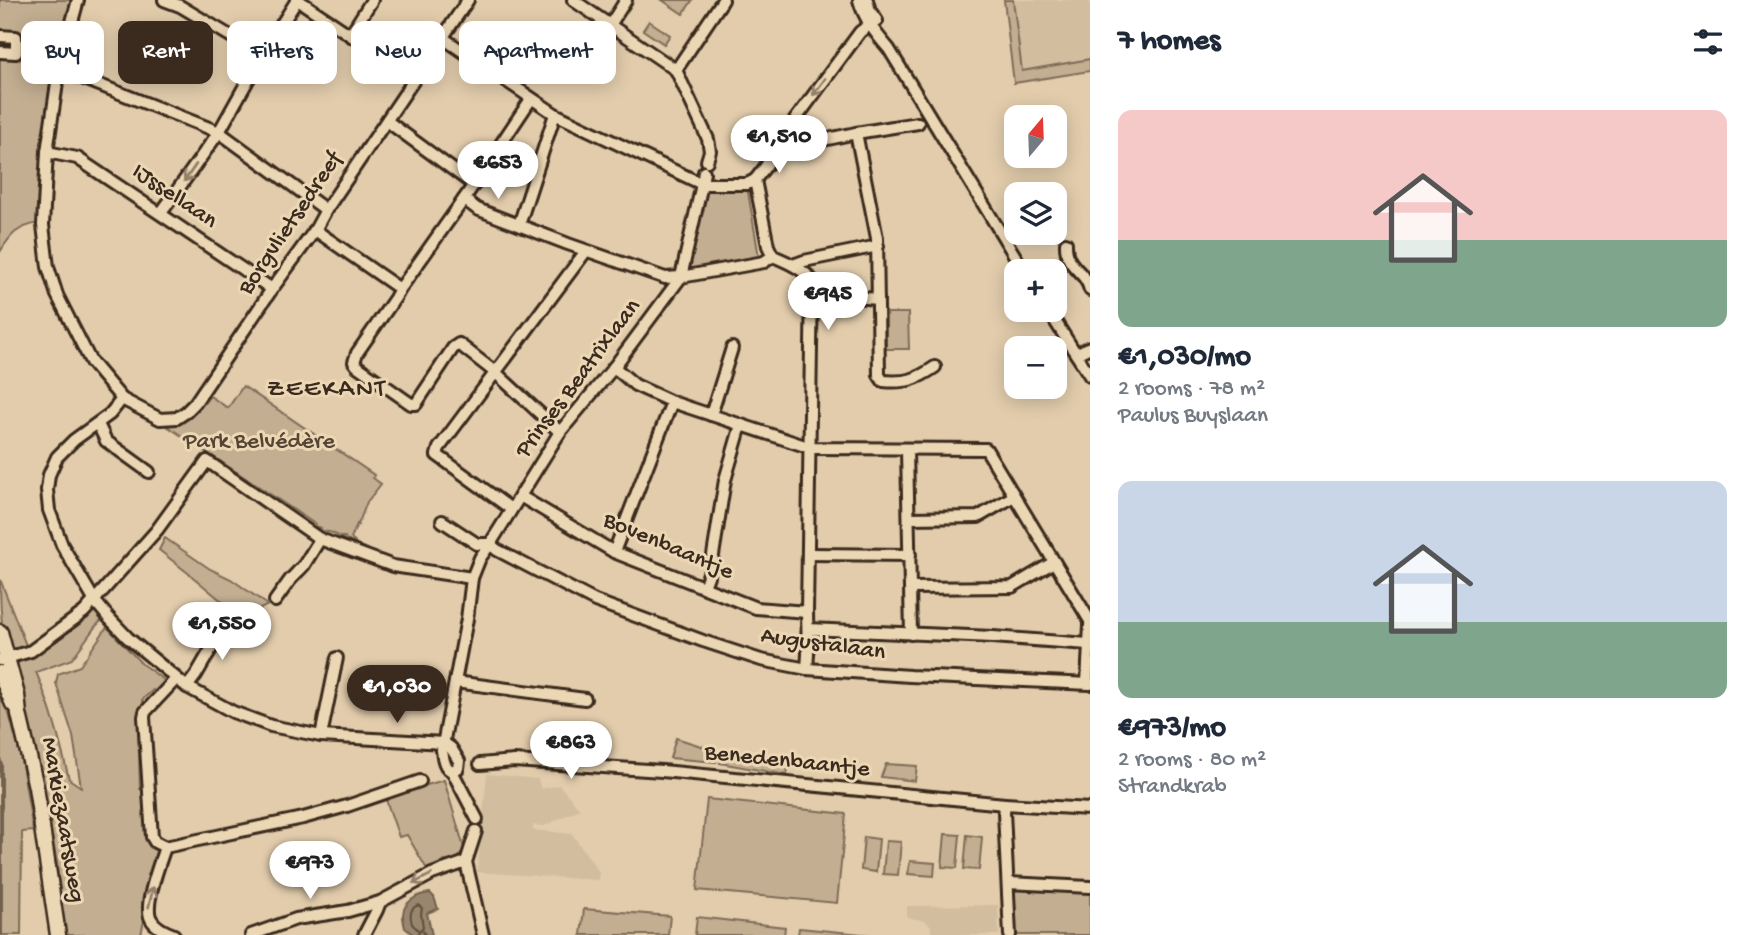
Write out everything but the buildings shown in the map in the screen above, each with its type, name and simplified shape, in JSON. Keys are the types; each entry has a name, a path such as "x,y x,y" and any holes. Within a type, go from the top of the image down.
{"main road":[{"name":"Markiezaatsweg","path":"0,632 4,659 17,695 41,812 58,935"},
{"name":"Markiezaatsweg","path":"0,673 19,714"}],"street":[{"path":"72,21 78,0"},
{"path":"164,0 182,3 227,32"},
{"path":"284,21 297,0 350,34 372,0"},
{"name":"Borgvlietsedreef","path":"445,35 468,0"},
{"path":"573,0 604,21"},
{"path":"613,21 626,0"},
{"path":"676,70 723,0"},
{"path":"859,0 864,13 873,22"},
{"path":"867,0 878,36 889,49 1016,259"},
{"path":"445,39 555,114 702,184 747,184 755,180 766,166 781,139 860,32 873,22"},
{"path":"616,29 676,70 708,139 710,151 681,277"},
{"path":"0,36 16,37 16,53 0,52"},
{"path":"57,84 47,152 43,225 48,267 57,295 91,362 122,399 110,414 74,440 57,457 49,475 47,489 49,510 62,545 94,600 128,638 176,679 233,712 271,726 321,736 444,743"},
{"path":"97,84 219,132 326,210"},
{"path":"161,213 219,132 246,84"},
{"name":"Borgvlietsedreef","path":"122,399 160,419 177,418 187,412 315,230 412,84"},
{"path":"531,99 400,289 354,362 411,404 416,404 453,348 459,344 496,373 560,432"},
{"path":"519,225 555,114"},
{"path":"387,121 474,185"},
{"path":"776,150 918,123"},
{"path":"856,133 878,246 879,375 883,382 909,381 935,367"},
{"name":"IJssellaan","path":"47,152 77,158 272,289"},
{"path":"755,180 768,246 773,256 793,265 812,281 807,669"},
{"path":"464,199 477,209 665,278 764,262 773,256"},
{"path":"315,230 400,289"},
{"path":"1066,245 1069,261 1089,283 1090,290"},
{"path":"793,265 878,246"},
{"path":"511,509 438,455 439,448 586,251"},
{"name":"Prinses Beatrixlaan","path":"472,578 480,558 560,432 614,367 681,277"},
{"path":"812,289 843,296 878,299"},
{"path":"1056,322 1090,376"},
{"path":"1076,354 1090,347"},
{"path":"711,415 732,348"},
{"path":"614,367 635,385 672,402 811,448 986,449 1090,623 1088,683"},
{"path":"614,552 672,402"},
{"path":"98,424 106,441 149,472"},
{"path":"704,587 711,568 725,480 741,425"},
{"path":"907,450 911,634"},
{"path":"4,659 31,651 84,612 157,530 207,461 320,539 394,566 472,578 456,682 442,750 444,761 477,819"},
{"name":"Bovenbaantje","path":"520,496 614,552 756,608 807,612"},
{"path":"909,518 978,517 1014,496"},
{"name":"Augustalaan","path":"442,521 477,544 491,544 496,550 595,600 761,660 807,669 1088,683"},
{"path":"275,601 304,565 320,539"},
{"path":"808,554 909,555"},
{"path":"911,588 1012,587 1054,562"},
{"path":"1079,603 1090,597"},
{"path":"187,687 229,618"},
{"path":"808,629 993,637 1089,650"},
{"path":"321,736 337,658"},
{"path":"176,679 145,712 144,717 152,837 155,842 165,847 303,818 420,781"},
{"path":"456,682 584,699"},
{"name":"Benedenbaantje","path":"480,764 514,761 662,771 1005,804 1090,808"},
{"path":"1005,804 1010,935"},
{"path":"476,831 466,862 481,909 483,935"},
{"path":"165,847 148,906 151,920 174,935"},
{"path":"251,935 296,919 348,911 380,902 432,874 466,862"},
{"path":"1008,883 1090,887"},
{"path":"364,935 380,902"}],"shaded area":[{"path":"1013,0 1090,0 1090,59 1022,72"},
{"path":"487,774 538,779 541,789 559,785 580,809 544,826 533,825 533,830 572,834 599,872 598,880 477,872"},
{"path":"998,905 999,935 931,935 931,926 925,921 907,917 907,906"}],"green space":[{"path":"0,0 71,0 66,21 21,21 21,84 52,84 39,223 15,232 0,252"},
{"path":"662,0 690,0 692,1 683,14"},
{"path":"1004,0 1013,0 1022,71 1090,59 1090,71 1014,83"},
{"path":"649,21 670,35 664,44 643,30"},
{"path":"747,186 759,257 756,260 690,271 688,266 707,188"},
{"path":"886,313 908,313 909,349 886,349"},
{"name":"Park Belvédère","path":"243,386 374,475 373,478 381,484 367,502 351,538 356,544 345,537 342,537 343,539 333,533 319,530 319,527 316,529 316,525 303,516 167,426 192,416 210,396 228,408"},
{"path":"165,538 268,605 246,616 230,608 159,550"},
{"path":"0,579 27,648 15,651 7,645 1,617"},
{"path":"94,612 98,613 101,621 72,659 36,672 51,711 69,779 81,787 73,736 56,683 58,674 80,666 107,627 142,664 168,683 157,694 153,690 142,700 146,706 140,713 138,724 140,789 144,789 151,844 157,850 141,935 64,935 57,863 43,785 15,668 19,661 42,649"},
{"path":"0,691 4,695 21,758 33,831 22,832 21,935 2,935"},
{"path":"676,738 720,752 716,762 670,758"},
{"path":"725,749 789,762 787,775 720,763"},
{"path":"886,764 917,766 915,781 881,777"},
{"path":"444,780 465,851 453,862 443,862 428,871 407,835 399,837 385,797"},
{"path":"707,799 846,814 837,903 697,890"},
{"path":"945,834 960,835 957,868 942,867"},
{"path":"967,835 982,837 979,870 964,869"},
{"path":"864,837 879,839 876,872 861,870"},
{"path":"886,841 901,842 898,875 883,874"},
{"path":"910,861 935,863 934,876 908,874"},
{"path":"1013,886 1090,890 1090,935 1014,935"},
{"path":"584,909 670,916 668,935 581,935"},
{"path":"697,917 785,927 784,935 695,935"},
{"path":"799,928 872,935 798,935"}],"water":[{"path":"0,760 2,763 2,935 0,935"},
{"path":"430,893 438,909 427,913 432,935 414,935 405,928 404,910 412,900"}],"district":[{"name":"ZEEKANT","path":"327,390"}]}
